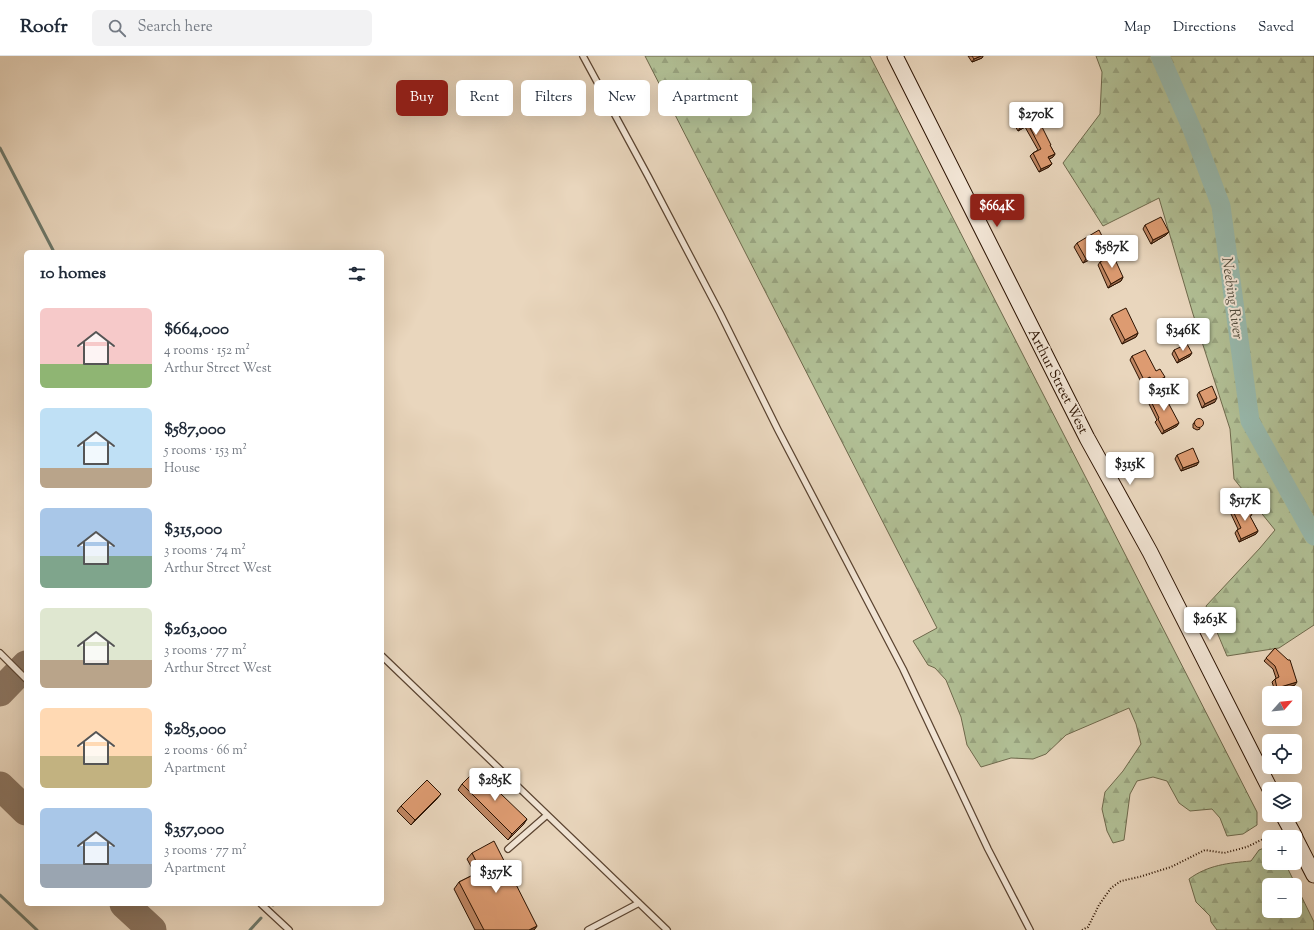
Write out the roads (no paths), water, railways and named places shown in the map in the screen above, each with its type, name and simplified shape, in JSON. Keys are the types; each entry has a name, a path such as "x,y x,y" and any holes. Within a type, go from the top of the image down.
{"main road":[{"name":"Arthur Street West","path":"895,56 1087,438 1150,552 1266,782"},
{"path":"1290,829 1314,875"}],"lane":[{"path":"583,56 713,299 778,430 903,669 985,842 1030,930"},
{"path":"0,653 24,676"},
{"path":"384,658 667,930"},
{"path":"508,849 547,815"},
{"path":"588,930 639,903"},
{"path":"263,906 289,930"}],"waterway":[{"name":"Neebing River","path":"1160,56 1192,129 1221,206 1250,421 1314,536"},
{"path":"0,148 53,250"},
{"path":"0,895 37,930"},
{"path":"250,930 261,918"}]}
